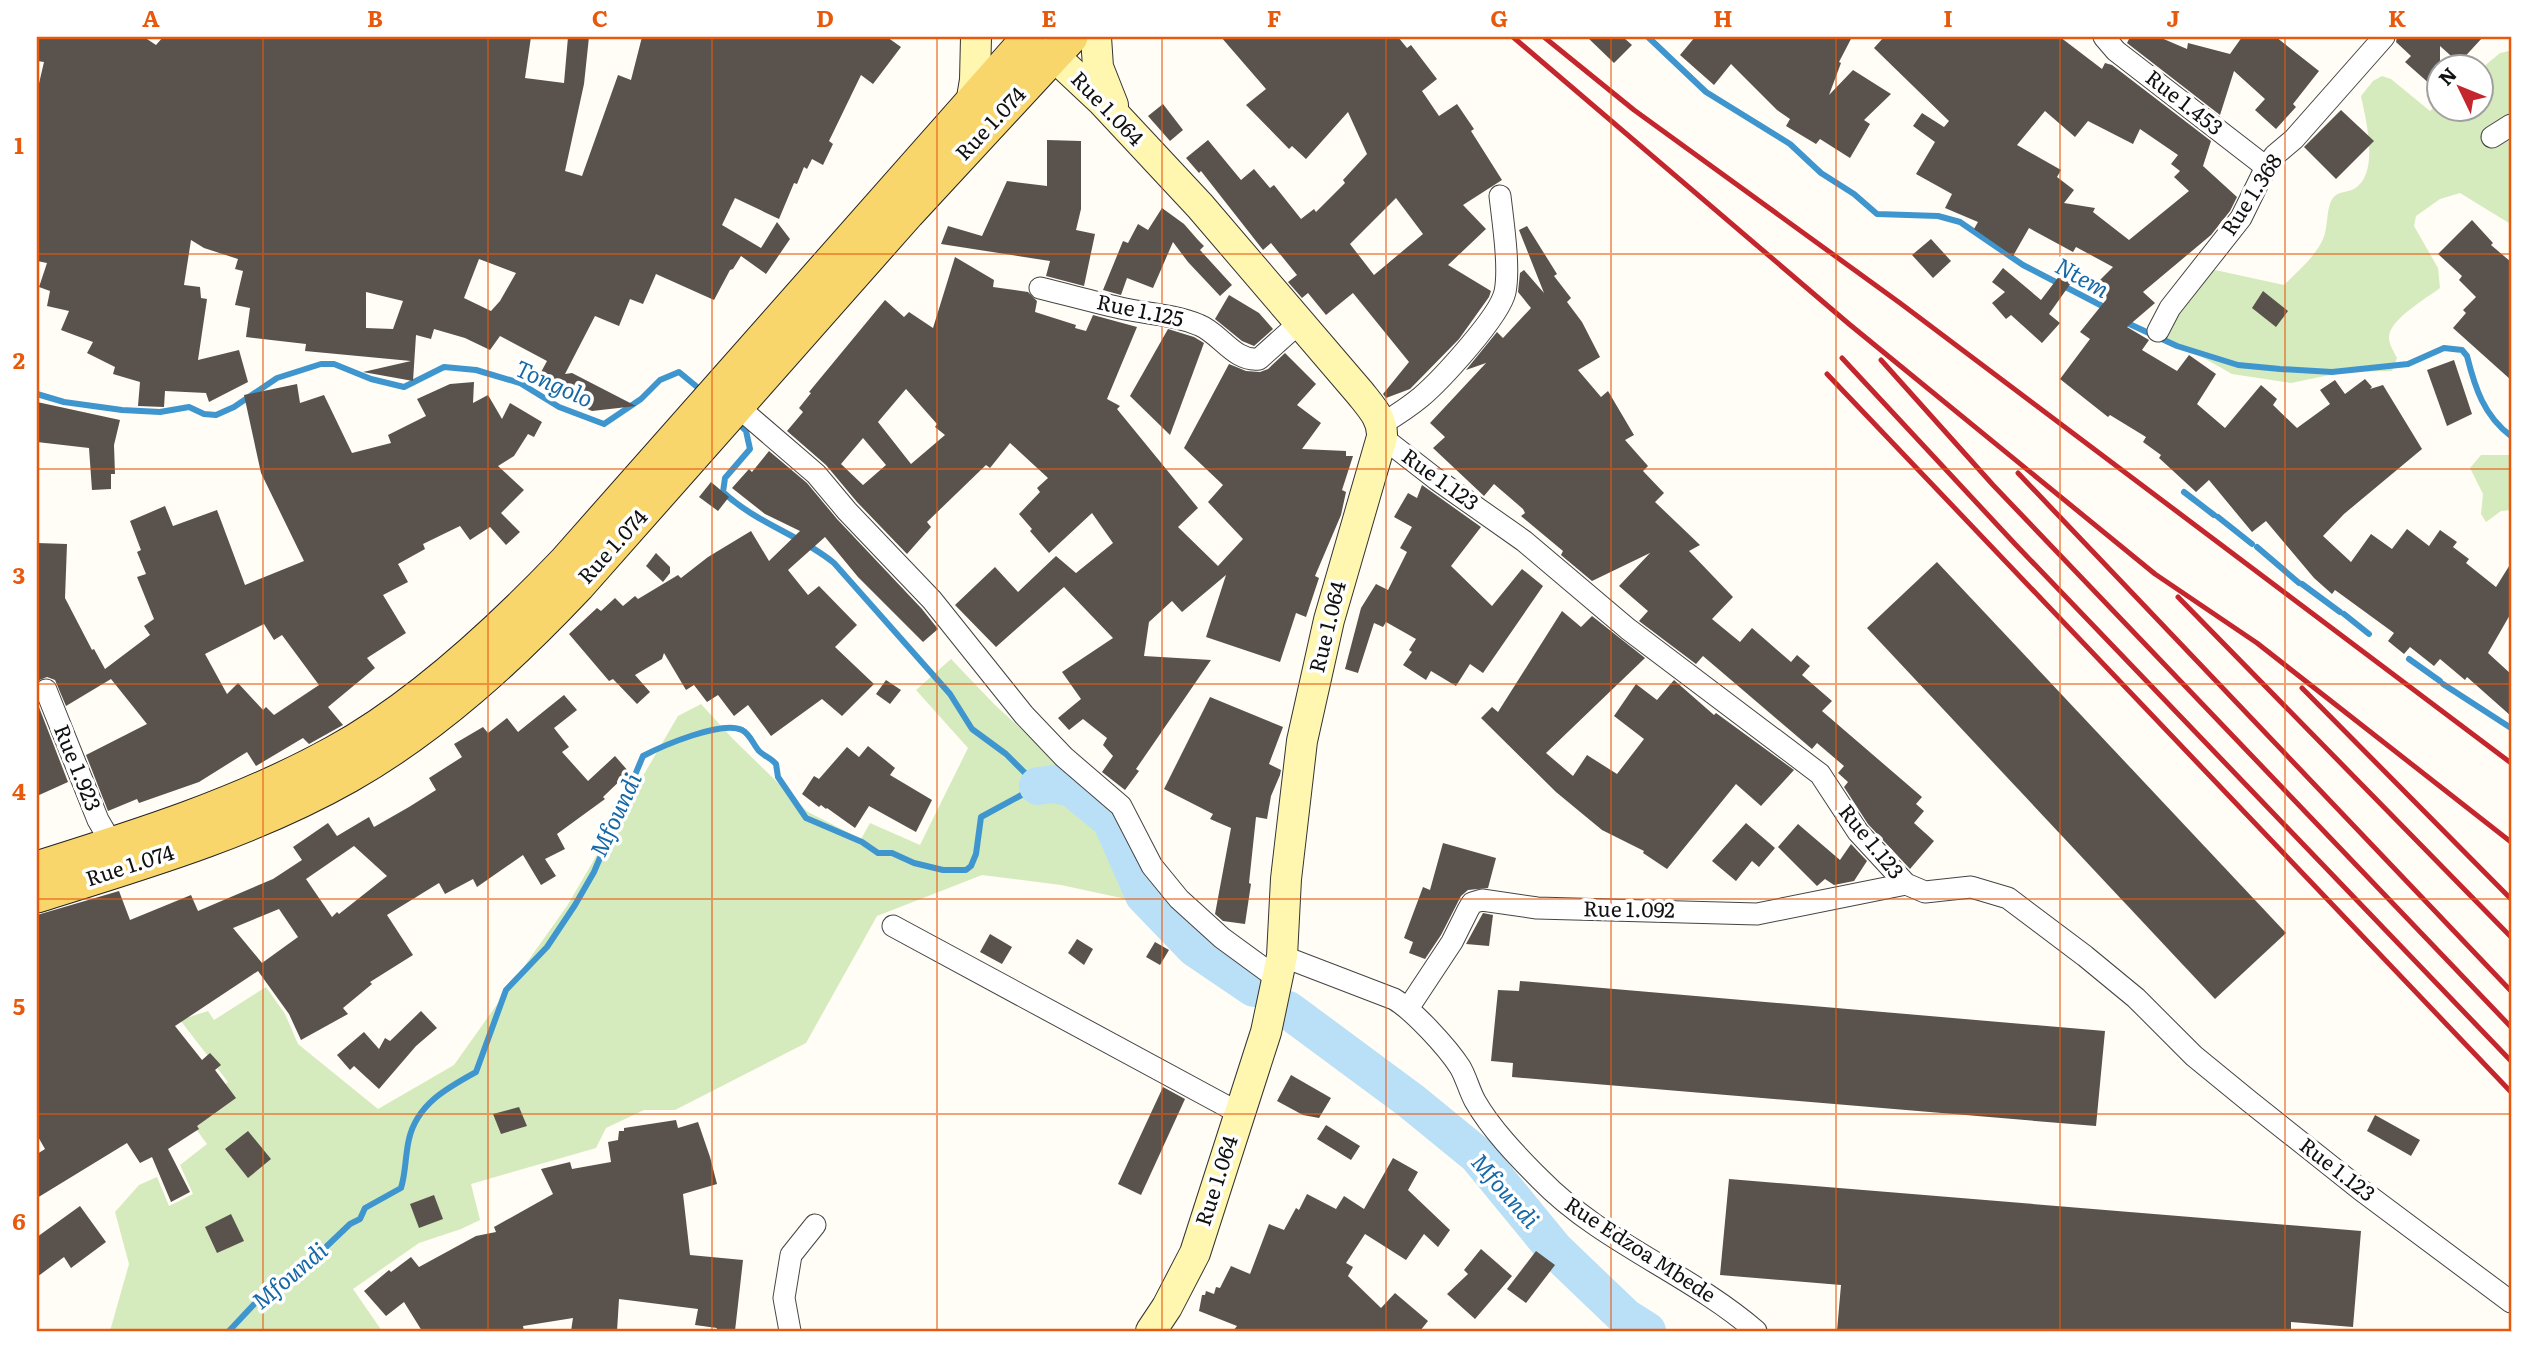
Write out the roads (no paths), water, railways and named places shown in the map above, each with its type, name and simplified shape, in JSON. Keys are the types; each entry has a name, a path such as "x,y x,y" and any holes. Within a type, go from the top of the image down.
{"main road":[{"path":"971,104 975,80 976,37"},
{"path":"1096,37 1098,67 1107,92 1133,135"},
{"name":"Rue 1.074","path":"874,233 971,104 1047,42"},
{"name":"Rue 1.074","path":"37,896 128,849 336,752 433,684 519,611 728,398 1047,42"},
{"name":"Rue 1.064","path":"1047,42 1245,256 1360,393 1382,431 1333,607 1302,741 1286,879 1280,967 1266,1032 1195,1253 1167,1307 1151,1331"},
{"name":"Rue 1.074","path":"37,868 128,849"}],"street":[{"name":"Rue 1.453","path":"2104,37 2116,51 2266,167"},
{"name":"Rue 1.368","path":"2158,331 2170,308 2241,218 2266,167 2275,155 2294,139 2384,37"},
{"path":"2492,137 2511,125"},
{"path":"1382,431 1432,387 1499,307 1505,292 1506,270 1500,196"},
{"name":"Rue 1.125","path":"1040,288 1125,309 1184,319 1204,326 1241,356 1251,360 1259,359 1299,323"},
{"name":"Rue Edzoa Mbede","path":"728,398 816,474 847,511 932,600 1024,715 1064,757 1121,806 1152,866 1180,899 1222,938 1280,967 1394,999 1409,1007 1460,1068 1475,1101 1497,1130 1540,1179 1577,1213 1731,1310 1756,1331"},
{"name":"Rue 1.123","path":"1382,431 1436,479 1524,541 1628,629 1820,774 1858,832 1906,884 1925,892 1971,887 2008,898 2126,990 2194,1056 2249,1101 2361,1190 2511,1302"},
{"name":"Rue 1.923","path":"46,690 98,820 128,849"},
{"name":"Rue 1.092","path":"1409,1007 1452,942 1468,909 1482,900 1537,908 1757,914 1906,884"},
{"path":"893,926 1239,1113"},
{"path":"790,1331 784,1298 791,1255 815,1225"}],"waterway":[{"name":"Ntem","path":"1648,37 1706,92 1790,144 1821,173 1854,194 1877,214 1938,216 1960,222 2023,265 2108,309"},
{"name":"Ntem","path":"2125,322 2177,346 2238,365 2280,369 2332,372 2408,364 2444,348 2462,350 2467,356 2477,390 2487,410 2511,436"},
{"name":"Tongolo","path":"37,394 64,402 122,410 160,412 189,407 204,414 216,415 234,407 277,378 321,364 334,364 371,379 404,387 444,367 476,370 520,383 559,407 604,424 641,399 660,380 679,372 702,391"},
{"name":"Mfoundi","path":"229,1331 272,1285 305,1267 350,1224 360,1219 365,1208 401,1188 409,1139 419,1116 444,1091 476,1072 506,990 547,947 575,905 594,872 643,756 707,731 721,728 742,730 759,751 776,764 778,777 806,818 862,842 878,853 892,853 914,863 943,870 966,870 971,866 976,854 981,817 1038,786 1006,754 972,729 950,694 834,563 807,544 749,512 723,492 725,478 750,449 746,431 736,421"},
{"path":"2184,492 2214,515"},
{"path":"2218,517 2252,544"},
{"path":"2257,547 2299,583"},
{"path":"2302,584 2340,612"},
{"path":"2344,614 2369,634"},
{"path":"2409,659 2440,681"},
{"path":"2443,684 2511,728"},
{"name":"Mfoundi","path":"1038,786 1055,784 1072,788 1111,820 1144,895 1195,948 1254,988"},
{"name":"Mfoundi","path":"1288,1010 1411,1101 1477,1155 1555,1250 1625,1317 1647,1331"}],"railway":[{"path":"1513,37 1849,324 2155,574 2257,643 2511,842"},
{"path":"1544,37 1634,110 1900,303 2511,763"},
{"path":"1842,358 2015,544 2511,1061"},
{"path":"1881,360 1993,485 2511,1027"},
{"path":"1827,374 2511,1092"},
{"path":"2018,473 2511,991"},
{"path":"2178,597 2511,937"},
{"path":"2302,688 2511,899"}]}
